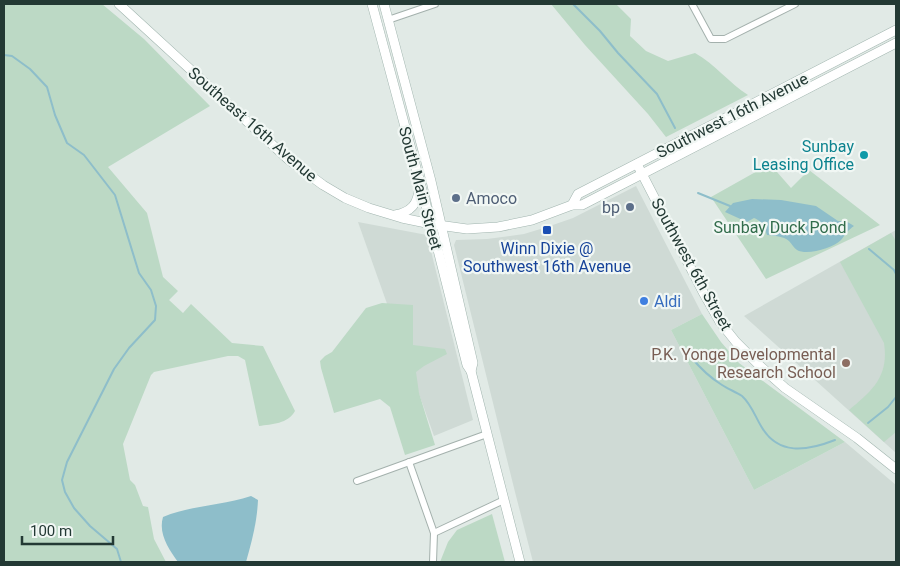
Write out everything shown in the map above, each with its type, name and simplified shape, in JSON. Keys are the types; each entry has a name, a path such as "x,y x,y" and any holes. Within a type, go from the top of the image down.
{"main road":[{"name":"Southeast 16th Avenue","path":"120,4 301,170 345,198 390,215 431,224"},
{"name":"South Main Street","path":"372,4 467,365 472,370"},
{"name":"South Main Street","path":"384,4 408,91 441,226 473,363 472,370 487,434 520,562"},
{"path":"377,22 388,20"},
{"name":"Southwest 16th Avenue","path":"572,205 578,194 896,30"},
{"name":"Southwest 16th Avenue","path":"431,224 467,229 498,227 532,220 572,205 582,206 896,43"},
{"path":"395,93 408,91"},
{"name":"Southwest 6th Street","path":"637,164 703,292 720,322 736,342 786,388 857,438 896,469"},
{"path":"390,215 403,214 412,208 418,199 419,181"}],"street":[{"path":"388,20 435,4"},
{"path":"692,4 711,39 725,39 794,4"},
{"path":"358,481 487,434"},
{"path":"409,462 434,533 433,562"},
{"path":"434,533 504,500"}],"shaded area":[{"path":"636,186 702,314 671,330 754,490 845,442 896,485 896,562 533,562 454,245 456,240 487,239 524,234 547,227 573,218"},
{"path":"358,222 427,235 473,420 434,436"},
{"name":"P.K. Yonge Developmental Research School","path":"896,230 896,453 744,316"}],"green space":[{"path":"4,4 102,4 144,39 210,106 108,167 147,213 163,277 178,291 169,300 183,313 191,304 232,343 263,346 295,411 284,421 259,426 245,360 238,356 228,356 154,372 151,375 123,444 130,480 135,485 143,506 148,507 154,539 166,562 4,562"},
{"path":"551,4 616,4 631,19 630,36 646,51 668,61 695,53 748,95 666,137"},
{"name":"Sunbay Duck Pond","path":"770,164 791,188 809,170 880,225 766,279 711,197"},
{"path":"891,233 896,241 896,432 884,442 849,410 872,389 881,373 885,355 884,343 840,262"},
{"path":"382,303 413,305 413,345 445,349 447,354 416,372 419,393 435,445 405,455 390,407 380,399 334,413 321,368 320,361 332,352 366,308"},
{"path":"702,314 721,342 739,363 845,442 754,490 671,330"},
{"path":"492,514 505,562 440,562 448,542 457,530"}],"water":[{"name":"Sunbay Duck Pond","path":"752,199 781,200 816,206 838,221 846,221 854,226 841,240 832,246 813,252 801,252 784,238 767,235 757,219 754,218 747,222 725,212 733,203"},
{"path":"251,496 258,500 254,531 246,562 178,562 163,535 163,517 184,510"}],"waterway":[{"path":"573,4 657,94 675,128"},
{"path":"4,55 12,56 30,69 47,87 55,115 67,143 84,155 115,195 139,273 151,290 156,306 155,320 129,348 114,369 67,462 62,480 65,492 74,508 90,526 117,549 121,562"},
{"path":"698,193 730,206"},
{"path":"869,249 894,270 896,274"},
{"path":"691,357 713,379 742,396 768,436 776,442 785,447 804,448 814,447 835,440"},
{"path":"868,423 888,407 896,397"}],"place":[{"name":"Sunbay Leasing Office","path":"864,155"},
{"name":"Amoco","path":"456,198"},
{"name":"bp","path":"630,207"},
{"name":"Winn Dixie @ Southwest 16th Avenue","path":"547,230"},
{"name":"Aldi","path":"644,301"},
{"name":"P.K. Yonge Developmental Research School","path":"846,363"}]}
